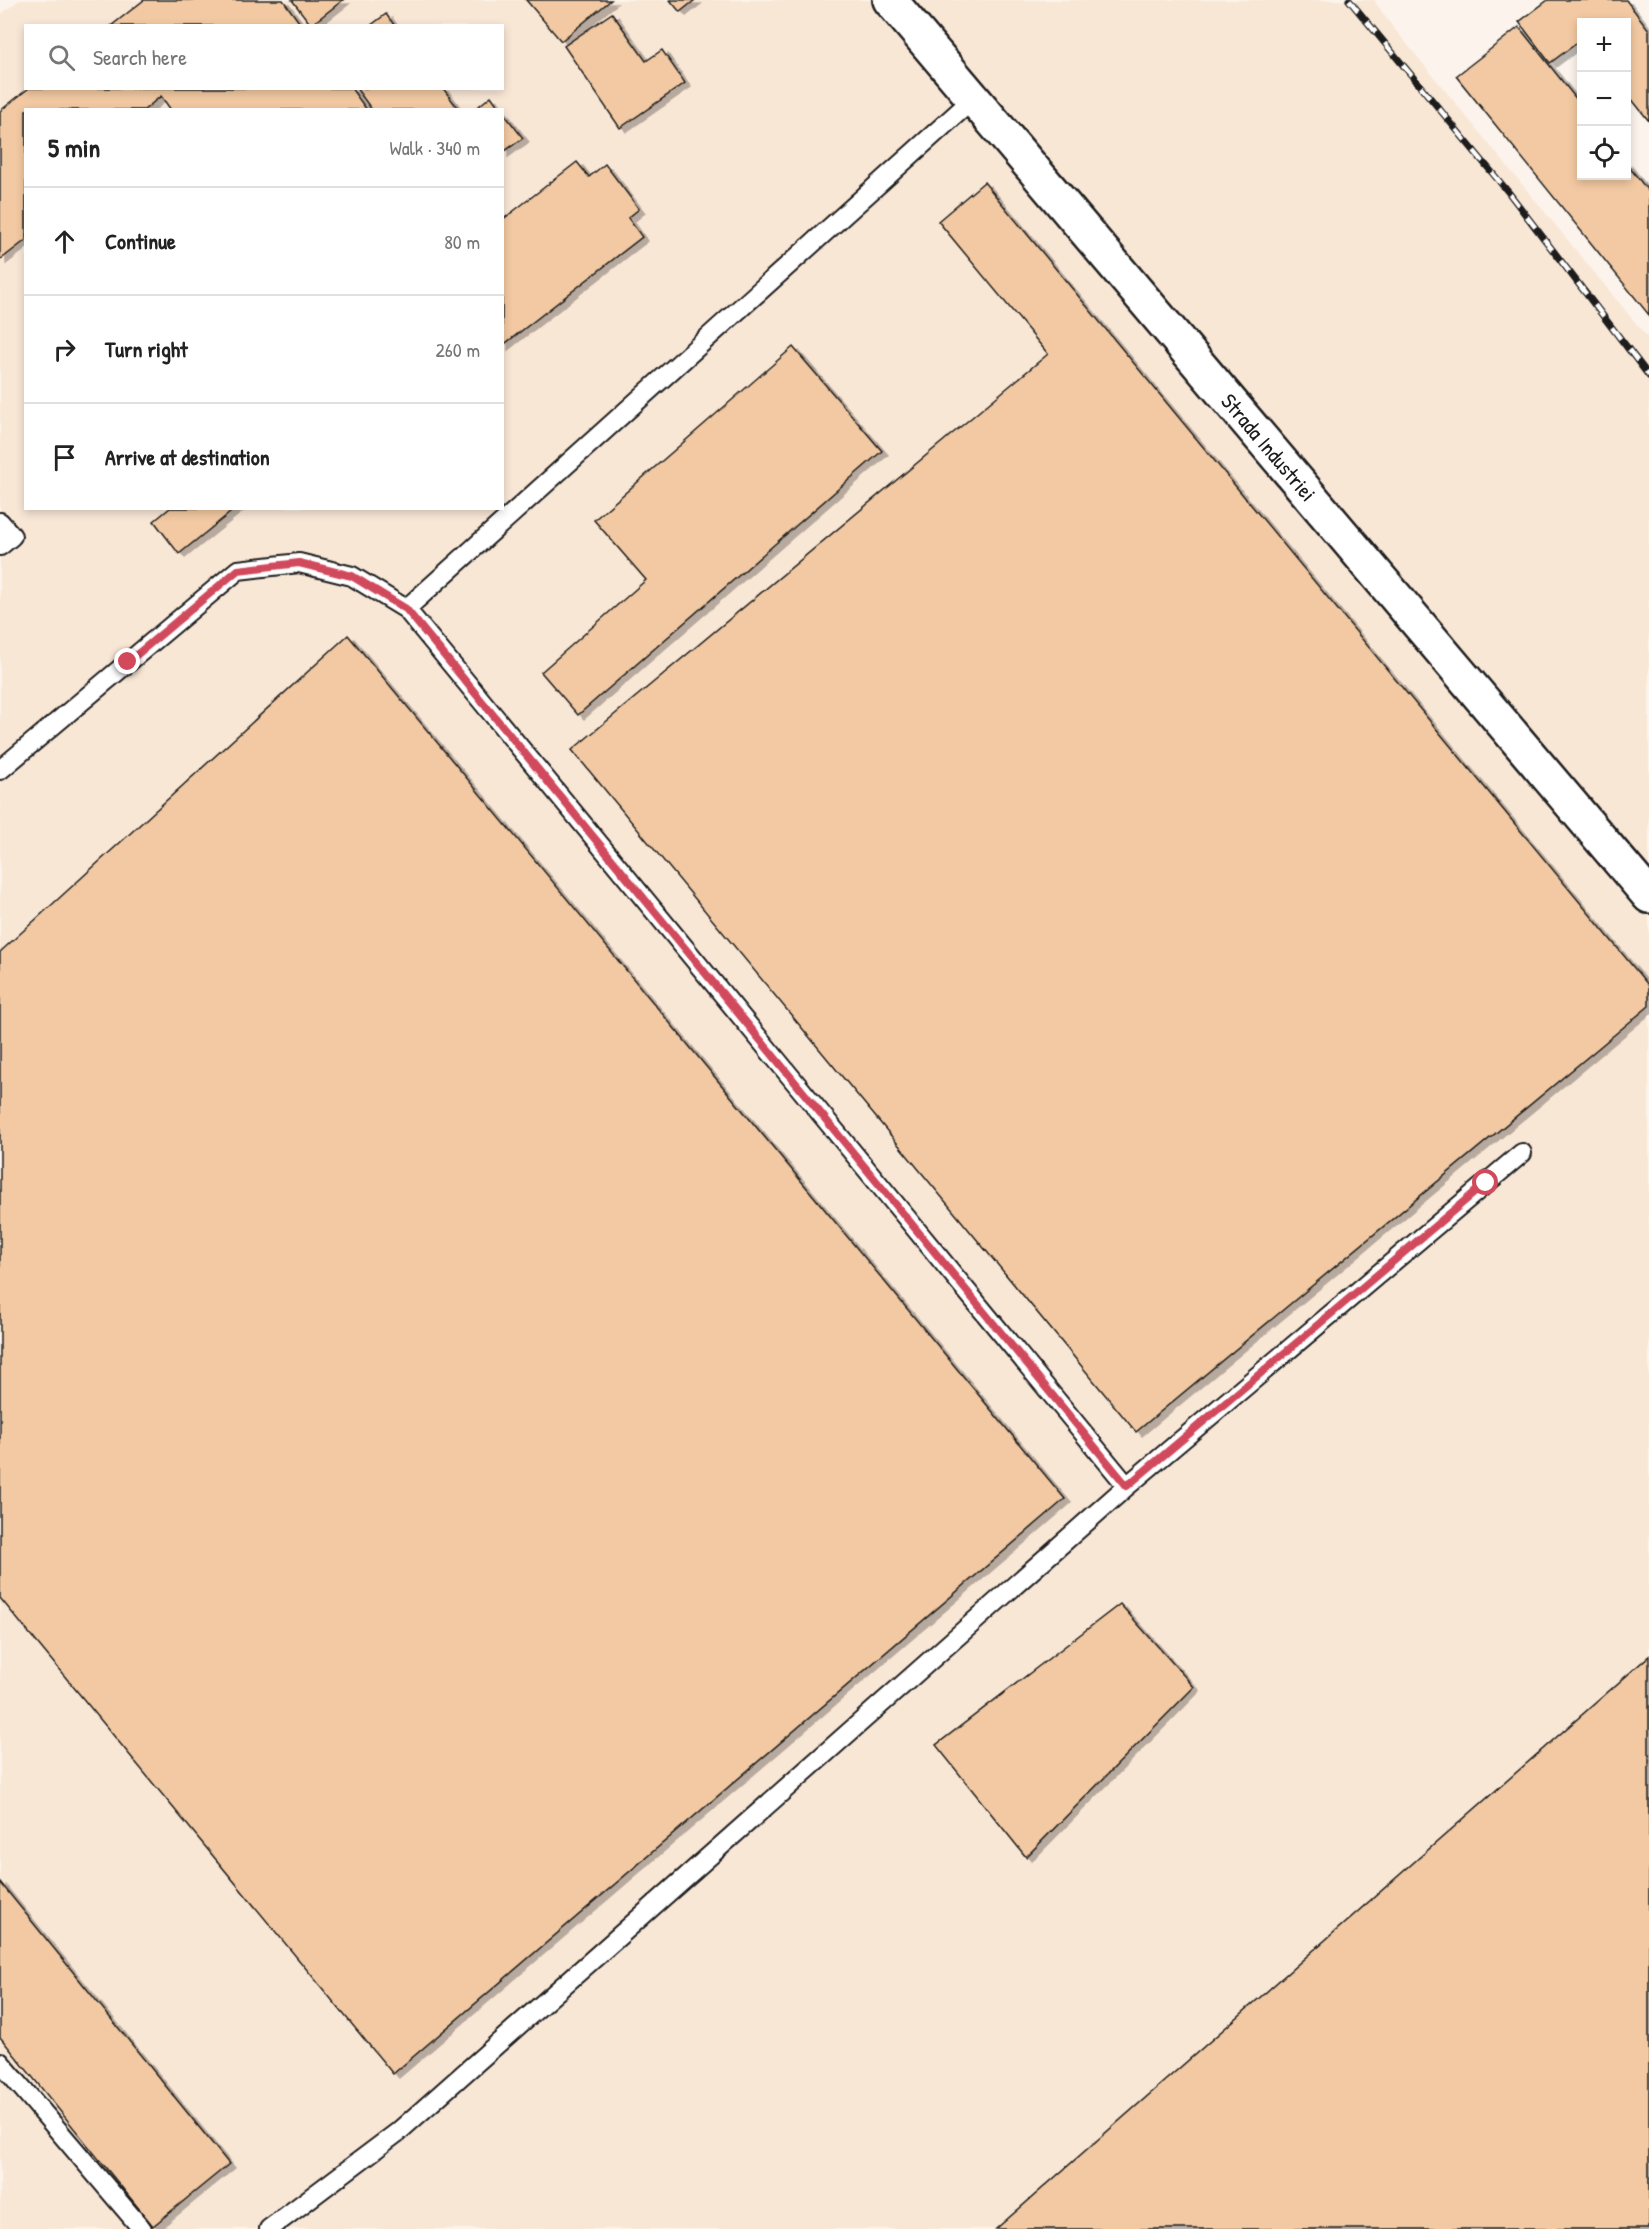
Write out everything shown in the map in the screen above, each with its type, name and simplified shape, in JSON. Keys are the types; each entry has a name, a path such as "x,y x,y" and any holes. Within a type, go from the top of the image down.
{"street":[{"name":"Strada Industriei","path":"890,0 1649,896"}],"lane":[{"path":"406,609 973,99"},
{"path":"0,522 12,536 0,546"},
{"path":"0,770 238,570 299,563 352,576 406,609 1127,1486"},
{"path":"269,2229 398,2132 1127,1486 1522,1153"},
{"path":"0,2062 142,2229"}],"shaded area":[{"path":"19,0 1374,0 1389,22 1649,339 1649,2229 0,2229 0,15"}],"building":[{"path":"144,0 283,0 301,24 114,24"},
{"path":"292,0 343,0 312,24"},
{"path":"526,0 611,0 561,41"},
{"path":"670,0 695,0 680,12"},
{"path":"1548,0 1626,0 1649,30 1649,121 1631,98 1631,18 1577,18 1577,43 1550,63 1519,22"},
{"path":"612,13 646,61 662,50 685,83 620,128 564,46"},
{"path":"386,14 394,24 373,24"},
{"path":"1519,27 1577,100 1577,180 1631,180 1631,169 1649,192 1649,315 1456,76"},
{"path":"26,90 352,90 366,108 170,108 161,96 146,108 24,108 24,242 0,260 0,111"},
{"path":"357,90 444,90 458,108 371,108"},
{"path":"491,96 500,108 476,108"},
{"path":"504,114 523,138 504,152"},
{"path":"577,162 589,177 605,164 639,209 628,218 642,237 504,344 504,218"},
{"path":"984,182 1649,986 1649,1006 1136,1432 572,750 1048,354 938,221"},
{"path":"793,347 882,451 578,715 541,672 646,580 594,520"},
{"path":"168,510 234,510 179,554 154,521"},
{"path":"348,635 1065,1499 393,2074 0,1598 0,952"},
{"path":"1120,1604 1194,1687 1026,1857 936,1745"},
{"path":"1649,1656 1649,2229 996,2229"},
{"path":"0,1882 229,2164 153,2226 0,2037"}],"railway":[{"path":"1349,0 1509,193 1649,376"}],"route":[{"path":"128,662 238,570 299,563 352,576 406,609 1127,1486 1486,1183"}]}
